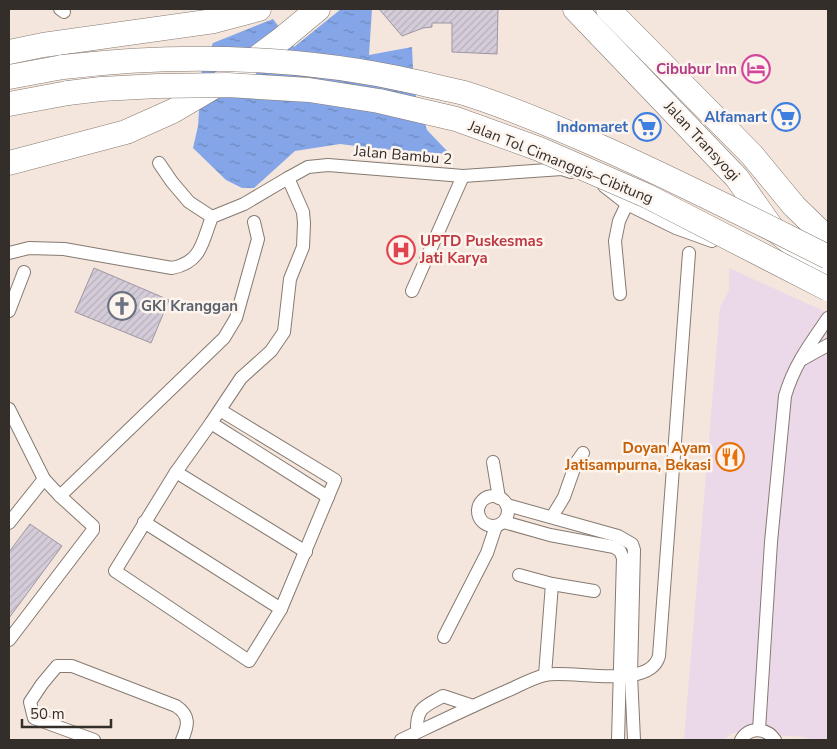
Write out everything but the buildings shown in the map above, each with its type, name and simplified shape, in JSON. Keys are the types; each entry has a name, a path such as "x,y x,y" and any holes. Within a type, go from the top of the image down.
{"highway":[{"path":"9,52 43,45 214,22 259,9"},
{"path":"9,162 126,132 173,111 234,75 318,9"},
{"name":"Jalan Transyogi","path":"576,9 737,178 772,228 825,265"},
{"name":"Jalan Transyogi","path":"608,9 752,155 794,206 828,239"},
{"name":"Jalan Tol Cimanggis–Cibitung","path":"9,76 63,67 147,60 228,58 312,64 384,75 464,93 549,124 658,172 825,265"},
{"name":"Jalan Tol Cimanggis–Cibitung","path":"9,104 68,93 148,86 228,85 309,90 379,101 456,119 539,149 647,196 828,289"}],"street":[{"path":"9,253 29,248 64,249 172,268 183,266 197,256 212,217 189,202 159,163"},
{"name":"Jalan Bambu 2","path":"212,217 244,204 308,168 328,165 463,176 562,169 603,185 627,204 676,228 790,266 802,268 825,265"},
{"path":"412,291 463,176"},
{"path":"220,410 335,480 281,609 250,661 115,571 176,472 241,378 271,351 284,332 290,279 303,247 304,223 303,212 288,178"},
{"path":"620,294 616,241 619,221 627,204"},
{"path":"60,496 224,338 236,318 258,239 254,222"},
{"path":"401,740 545,675 625,676 652,668 656,664 659,656 689,253"},
{"path":"9,311 24,272"},
{"path":"759,730 771,542 785,396 798,361 828,318"},
{"path":"798,361 828,345"},
{"path":"9,410 44,479 93,526 93,530 9,640"},
{"path":"211,424 328,497"},
{"path":"552,517 564,497 576,463 583,453"},
{"path":"444,637 500,524 508,514 493,462"},
{"path":"176,472 306,552"},
{"path":"9,523 44,479"},
{"path":"618,740 625,676 634,550 632,544 618,536 552,517 490,496 486,498 479,508 481,520 488,525 500,524 614,547 620,551 623,558 625,676 634,740"},
{"path":"144,522 281,609"},
{"path":"519,575 552,584 594,591"},
{"path":"545,675 552,584"},
{"path":"94,740 34,718 30,702 57,666 72,666 176,706 184,711 188,726 182,740"},
{"path":"417,732 417,720 421,709 443,696 473,706"},
{"path":"741,740 750,732 759,730 770,734 775,740"}],"shaded area":[{"path":"729,268 828,313 828,740 732,733 724,740 684,740 720,307 729,290"}],"water":[{"path":"341,9 372,9 369,55 412,47 414,90 427,130 450,154 340,144 295,151 254,188 242,188 226,180 193,148 198,126 202,67 213,43 273,19 294,47"}],"place":[{"name":"Cibubur Inn","path":"756,69"},
{"name":"Alfamart","path":"786,117"},
{"name":"Indomaret","path":"647,127"},
{"name":"UPTD Puskesmas Jati Karya","path":"401,250"},
{"name":"GKI Kranggan","path":"122,306"},
{"name":"Doyan Ayam Jatisampurna, Bekasi","path":"730,457"}]}
